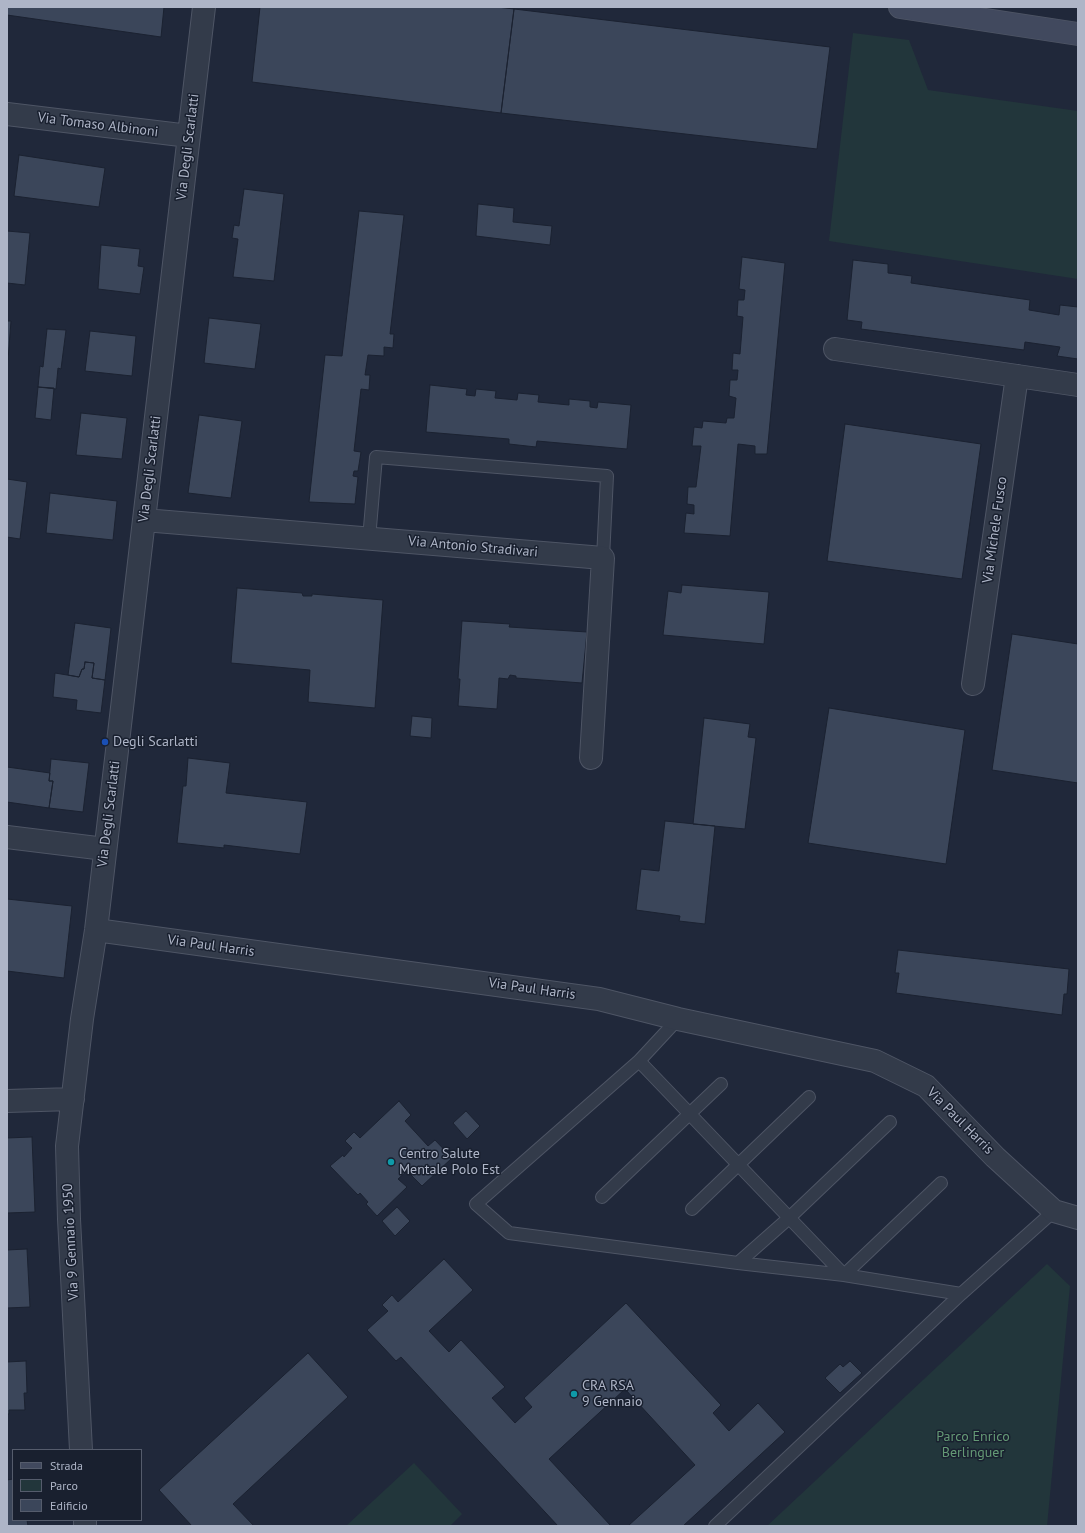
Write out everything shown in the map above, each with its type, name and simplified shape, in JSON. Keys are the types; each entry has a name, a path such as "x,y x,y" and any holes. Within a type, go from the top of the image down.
{"street":[{"name":"Via Degli Scarlatti","path":"96,930 204,7"},
{"path":"900,7 1078,34"},
{"name":"Via Tomaso Albinoni","path":"7,114 189,136"},
{"path":"835,349 1078,386"},
{"name":"Via Michele Fusco","path":"973,684 1017,376"},
{"name":"Via Antonio Stradivari","path":"144,520 603,558"},
{"path":"591,758 603,558"},
{"path":"7,837 105,848"},
{"path":"7,1101 73,1099 82,1019 96,930"},
{"name":"Via Paul Harris","path":"96,930 599,999 678,1019 874,1061 926,1086 995,1157 1054,1211 1078,1218"},
{"name":"Via 9 Gennaio 1950","path":"73,1099 67,1146 81,1449"}],"lane":[{"path":"370,539 376,458 607,476 603,558"},
{"path":"678,1019 639,1061 476,1204 509,1233 844,1276 961,1294"},
{"path":"639,1061 844,1276"},
{"path":"602,1197 721,1084"},
{"path":"692,1208 809,1097"},
{"path":"738,1263 789,1218 890,1122"},
{"path":"844,1276 941,1183"},
{"path":"715,1526 961,1294 1054,1211"}],"green space":[{"path":"853,33 909,40 928,90 1078,111 1078,279 829,241"},
{"name":"Parco Enrico Berlinguer","path":"1047,1264 1070,1286 1047,1526 767,1526"},
{"path":"414,1463 462,1514 450,1526 346,1526"}],"building":[{"path":"7,7 164,7 161,37 7,15"},
{"path":"260,7 497,7 514,9 501,113 252,82"},
{"path":"514,9 830,47 817,149 501,113"},
{"path":"19,155 105,168 99,207 14,196"},
{"path":"244,189 284,194 274,281 233,277 238,239 232,238 234,225 239,226"},
{"path":"478,204 514,208 513,222 552,226 550,245 476,236"},
{"path":"359,211 404,215 390,334 394,334 393,348 384,347 384,356 368,355 365,375 370,375 369,390 361,389 354,451 361,452 358,471 354,471 353,476 358,477 355,504 309,502 325,355 342,356"},
{"path":"7,231 30,233 25,285 7,283"},
{"path":"101,245 140,249 138,266 144,267 140,294 98,289"},
{"path":"742,257 785,263 767,454 755,454 755,446 738,444 730,536 684,533 686,513 694,514 694,505 687,504 688,487 696,487 701,446 692,446 694,427 702,428 703,421 726,423 727,418 734,418 736,398 729,396 730,380 737,380 738,370 732,370 733,353 740,354 743,317 737,316 738,300 744,300 745,290 739,289"},
{"path":"853,260 888,264 888,273 912,276 911,283 1030,300 1029,310 1059,315 1060,305 1078,307 1078,359 1057,356 1060,347 1025,342 1024,350 861,329 862,322 847,320"},
{"path":"209,318 261,324 255,369 204,363"},
{"path":"7,321 11,321 8,360 7,360"},
{"path":"47,329 66,330 61,369 58,368 56,389 38,387 40,366 43,367"},
{"path":"90,331 136,336 132,376 85,371"},
{"path":"430,385 467,389 466,395 475,396 476,389 496,391 495,398 517,400 518,393 539,395 538,402 569,405 569,399 590,401 590,407 597,408 598,402 631,405 627,449 537,441 536,447 509,444 509,439 426,432"},
{"path":"38,387 54,388 51,420 35,418"},
{"path":"81,413 127,418 122,459 76,455"},
{"path":"199,415 242,421 231,498 188,493"},
{"path":"845,424 981,444 962,579 827,561"},
{"path":"7,479 27,482 20,539 7,537"},
{"path":"50,493 117,501 113,540 46,533"},
{"path":"682,585 769,592 764,644 663,635 668,591 681,593"},
{"path":"237,588 302,593 303,596 312,596 312,594 383,600 375,708 308,702 310,670 231,663"},
{"path":"462,621 510,624 509,627 587,632 582,683 516,678 516,676 510,675 508,679 499,678 497,709 458,706 460,679 458,679"},
{"path":"75,623 111,628 105,680 92,678 94,663 85,662 84,669 82,669 79,677 68,675"},
{"path":"1012,634 1078,644 1078,783 992,770"},
{"path":"85,662 94,663 92,678 105,680 101,713 76,710 77,700 53,697 55,673 79,677 82,669 84,669"},
{"path":"829,708 965,730 946,864 808,843"},
{"path":"412,716 432,718 431,738 410,736"},
{"path":"704,718 750,724 748,737 756,738 745,829 693,824"},
{"path":"188,758 230,763 226,793 307,802 300,854 224,845 224,848 177,843 183,786 186,786"},
{"path":"51,759 89,763 83,812 49,808 53,781 49,781"},
{"path":"7,767 50,773 49,781 53,781 49,808 7,802"},
{"path":"665,821 715,826 705,924 679,921 680,916 636,910 641,869 659,871"},
{"path":"7,899 72,906 64,978 7,971"},
{"path":"898,950 1069,969 1067,994 1064,994 1062,1015 896,993 899,973 895,973"},
{"name":"Centro Salute Mentale Polo Est","path":"399,1101 411,1115 405,1121 428,1146 435,1140 452,1158 422,1186 407,1171 398,1179 407,1187 377,1216 366,1204 368,1202 360,1193 358,1195 330,1166 343,1155 344,1157 352,1148 345,1141 354,1132 360,1138"},
{"path":"466,1111 480,1126 467,1139 453,1123"},
{"path":"32,1137 35,1212 7,1213 7,1138"},
{"path":"397,1207 410,1221 395,1236 382,1221"},
{"path":"27,1249 30,1307 7,1308 7,1250"},
{"name":"CRA RSA 9 Gennaio","path":"444,1259 473,1290 429,1331 449,1352 461,1340 505,1387 492,1398 515,1423 532,1407 524,1398 626,1303 721,1405 713,1413 729,1431 758,1403 785,1432 683,1526 628,1526 695,1465 625,1389 549,1459 611,1526 558,1526 401,1357 396,1361 367,1330 388,1311 382,1305 392,1295 398,1302"},
{"path":"308,1353 348,1397 233,1504 254,1526 192,1526 159,1490"},
{"path":"26,1361 27,1393 24,1393 25,1410 9,1410 9,1414 7,1414 7,1362"},
{"path":"850,1361 862,1373 840,1393 825,1378 840,1364 843,1367"},
{"path":"12,1479 12,1521 27,1521 28,1526 7,1526 7,1480"}],"place":[{"name":"Degli Scarlatti","path":"105,742"},
{"name":"Centro Salute Mentale Polo Est","path":"391,1162"},
{"name":"CRA RSA 9 Gennaio","path":"574,1394"}]}
